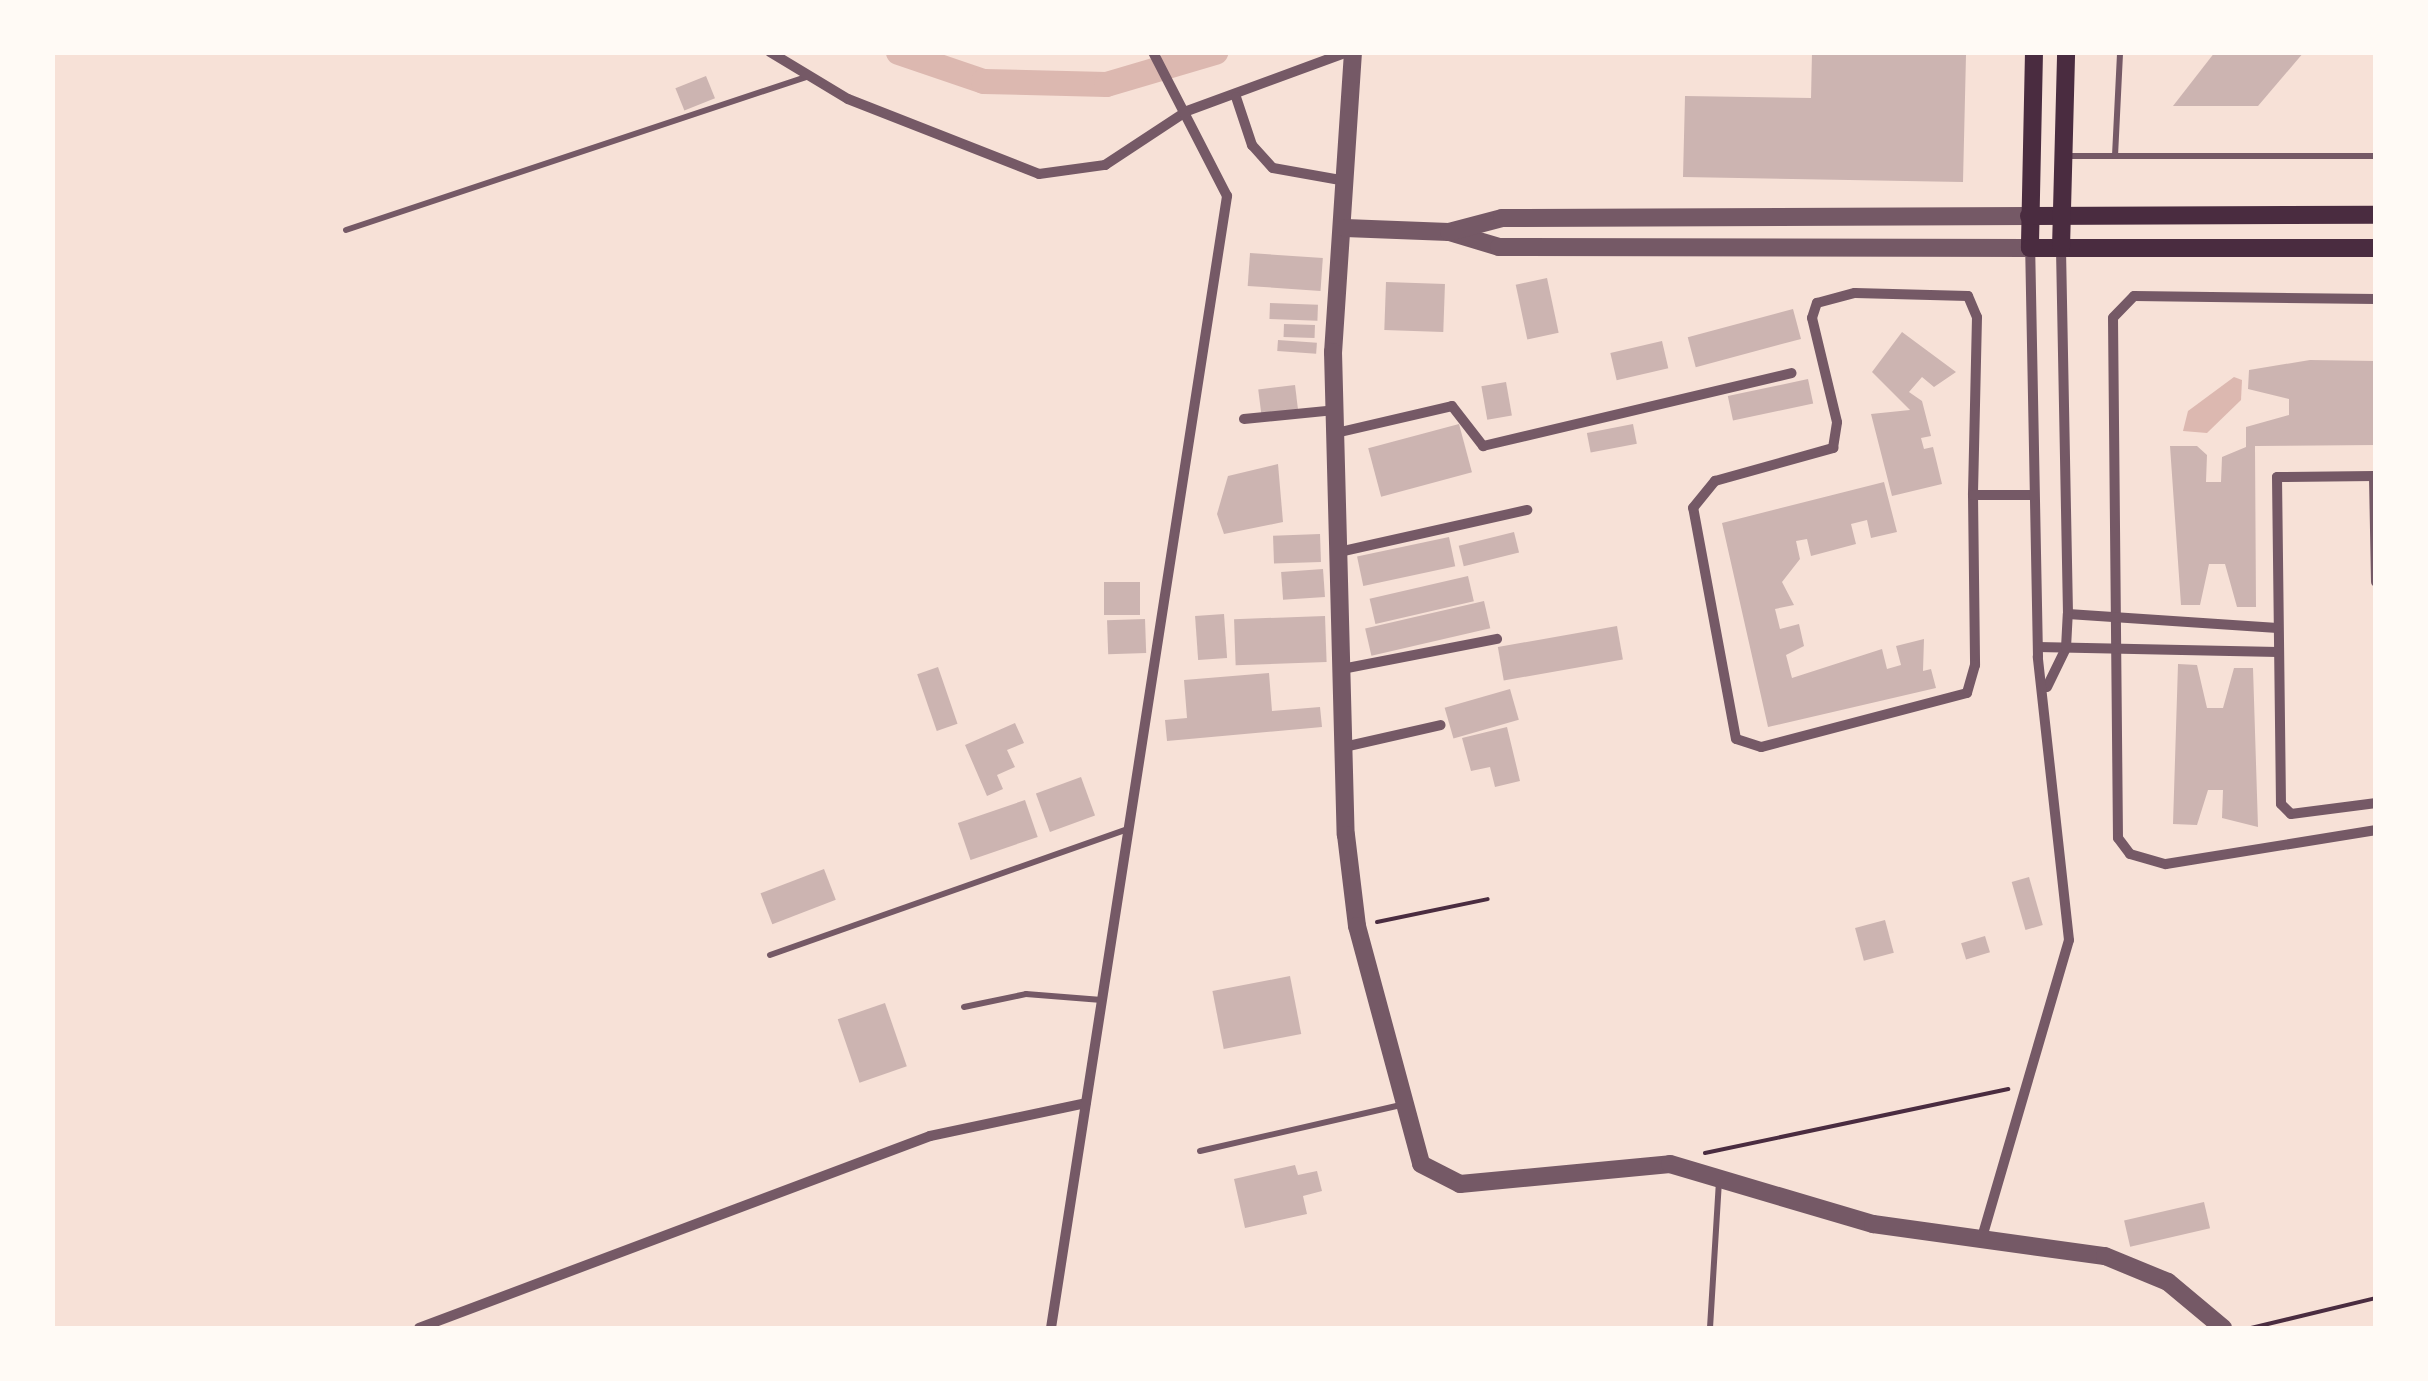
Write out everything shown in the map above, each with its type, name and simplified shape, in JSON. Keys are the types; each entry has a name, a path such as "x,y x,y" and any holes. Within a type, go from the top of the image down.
{"main road":[{"path":"2034,52 2030,248 2376,248"},
{"path":"2061,248 2066,52"},
{"path":"2030,216 2376,215"}],"street":[{"path":"770,52 809,76 936,138 1039,174 1105,165 1187,111 1350,52 1346,228 1335,410 1344,747 1357,926 1401,1105 1421,1164 1437,1180 1670,1164 1873,1224 1984,1234 2105,1256 2168,1282 2223,1328"},
{"path":"1051,1328 1227,196 1187,111 1153,52"},
{"path":"1236,96 1252,145 1273,168 1347,182"},
{"path":"1449,232 1502,218 2030,216"},
{"path":"1678,218 1678,247"},
{"path":"1346,228 1449,232 1499,247 2030,248 2030,495 2038,646 2047,687 2068,940 2033,1085 1984,1234"},
{"path":"2047,687 2066,648 2068,614 2061,248"},
{"path":"1959,293 1975,303 1973,496 1975,665 1966,693 1761,747 1736,739 1693,508 1715,482 1832,448 1837,422 1817,303 1959,293"},
{"path":"2376,299 2134,296 2119,304 2116,821 2130,854 2166,864 2376,830"},
{"path":"1336,433 1452,406 1484,446 1791,373"},
{"path":"1244,419 1335,410"},
{"path":"2376,582 2374,476 2282,474 2278,652 2284,810 2376,803"},
{"path":"1973,496 2030,495"},
{"path":"1338,552 1527,510"},
{"path":"2068,614 2118,622 2278,628"},
{"path":"1342,669 1497,639"},
{"path":"2038,646 2118,652 2278,652"},
{"path":"1344,747 1441,725"},
{"path":"419,1328 930,1136 1086,1102"}],"lane":[{"path":"2114,156 2120,52"},
{"path":"346,230 809,76"},
{"path":"2061,156 2376,156"},
{"path":"770,955 1128,828"},
{"path":"964,1007 1026,994 1102,1000"},
{"path":"1200,1151 1401,1105"},
{"path":"1710,1328 1719,1178"}],"path":[{"path":"1357,926 1488,900"},
{"path":"1670,1164 1745,1139 2033,1085"},
{"path":"2251,1328 2376,1298"}],"shaded area":[{"path":"2234,377 2242,380 2241,400 2207,433 2183,431 2188,411"}],"building":[{"path":"1812,52 1966,55 1963,182 1683,177 1685,96 1811,98"},
{"path":"2215,52 2304,52 2258,106 2173,106"},
{"path":"706,76 715,98 684,111 675,88"},
{"path":"1250,253 1323,258 1321,291 1248,286"},
{"path":"1547,278 1559,333 1527,339 1516,285"},
{"path":"1386,282 1445,284 1443,332 1384,330"},
{"path":"1270,303 1318,305 1317,321 1269,319"},
{"path":"1793,309 1801,339 1696,367 1688,337"},
{"path":"1284,324 1315,325 1315,338 1284,337"},
{"path":"1902,332 1956,372 1934,387 1922,377 1909,392 1922,401 1931,436 1921,438 1924,449 1933,447 1942,484 1892,496 1871,414 1910,410 1872,372"},
{"path":"1278,340 1317,343 1316,354 1277,351"},
{"path":"1662,341 1668,368 1617,380 1610,353"},
{"path":"2310,360 2376,361 2376,445 2255,446 2256,607 2237,607 2225,564 2209,564 2200,605 2181,605 2170,446 2197,446 2207,455 2206,482 2221,482 2222,457 2246,447 2246,427 2289,415 2289,399 2248,389 2249,370"},
{"path":"1808,379 1813,403 1733,421 1728,396"},
{"path":"1506,382 1512,415 1487,420 1481,386"},
{"path":"1295,385 1298,411 1261,415 1258,390"},
{"path":"1459,424 1472,472 1381,497 1368,448"},
{"path":"1633,424 1637,444 1591,453 1587,433"},
{"path":"1278,464 1283,522 1224,534 1217,514 1228,476"},
{"path":"1884,482 1897,532 1871,538 1867,520 1851,524 1856,544 1811,556 1807,539 1796,541 1800,559 1782,582 1794,605 1775,609 1780,629 1799,624 1804,646 1786,655 1792,678 1882,649 1887,669 1901,665 1896,646 1924,639 1923,671 1931,669 1936,688 1768,727 1722,523"},
{"path":"1514,532 1519,552 1464,566 1459,546"},
{"path":"1320,534 1321,562 1274,564 1273,536"},
{"path":"1449,537 1455,566 1363,586 1357,557"},
{"path":"1323,569 1325,597 1283,600 1281,572"},
{"path":"1468,576 1474,601 1375,624 1370,599"},
{"path":"1104,582 1140,582 1140,615 1104,615"},
{"path":"1484,601 1490,628 1371,656 1365,628"},
{"path":"1224,614 1227,658 1198,660 1195,616"},
{"path":"1325,616 1327,662 1236,665 1234,619"},
{"path":"1145,619 1146,653 1108,654 1107,620"},
{"path":"1617,626 1623,659 1504,680 1498,647"},
{"path":"2178,664 2197,665 2207,708 2223,708 2234,668 2253,668 2258,827 2222,818 2223,790 2208,790 2197,825 2173,824"},
{"path":"938,667 958,724 937,731 917,674"},
{"path":"1269,673 1272,711 1320,707 1322,727 1167,741 1165,720 1187,718 1184,680"},
{"path":"1510,689 1519,720 1453,739 1445,708"},
{"path":"1015,723 1024,743 1007,750 1015,767 997,775 1003,789 987,796 965,745"},
{"path":"1507,727 1520,781 1495,787 1490,767 1471,771 1462,738"},
{"path":"1081,777 1095,816 1050,832 1036,793"},
{"path":"1025,800 1038,837 971,860 958,823"},
{"path":"824,869 836,900 772,924 761,893"},
{"path":"2029,877 2043,925 2025,930 2012,882"},
{"path":"1885,920 1894,953 1864,961 1855,928"},
{"path":"1985,936 1990,952 1966,960 1961,943"},
{"path":"1290,976 1301,1034 1224,1049 1212,991"},
{"path":"885,1003 907,1066 860,1083 838,1019"},
{"path":"1295,1165 1298,1175 1317,1171 1322,1191 1303,1196 1307,1214 1245,1228 1234,1179"},
{"path":"2204,1202 2210,1228 2130,1247 2124,1220"}],"waterway":[{"path":"898,52 983,81 1106,84 1215,52"}]}
